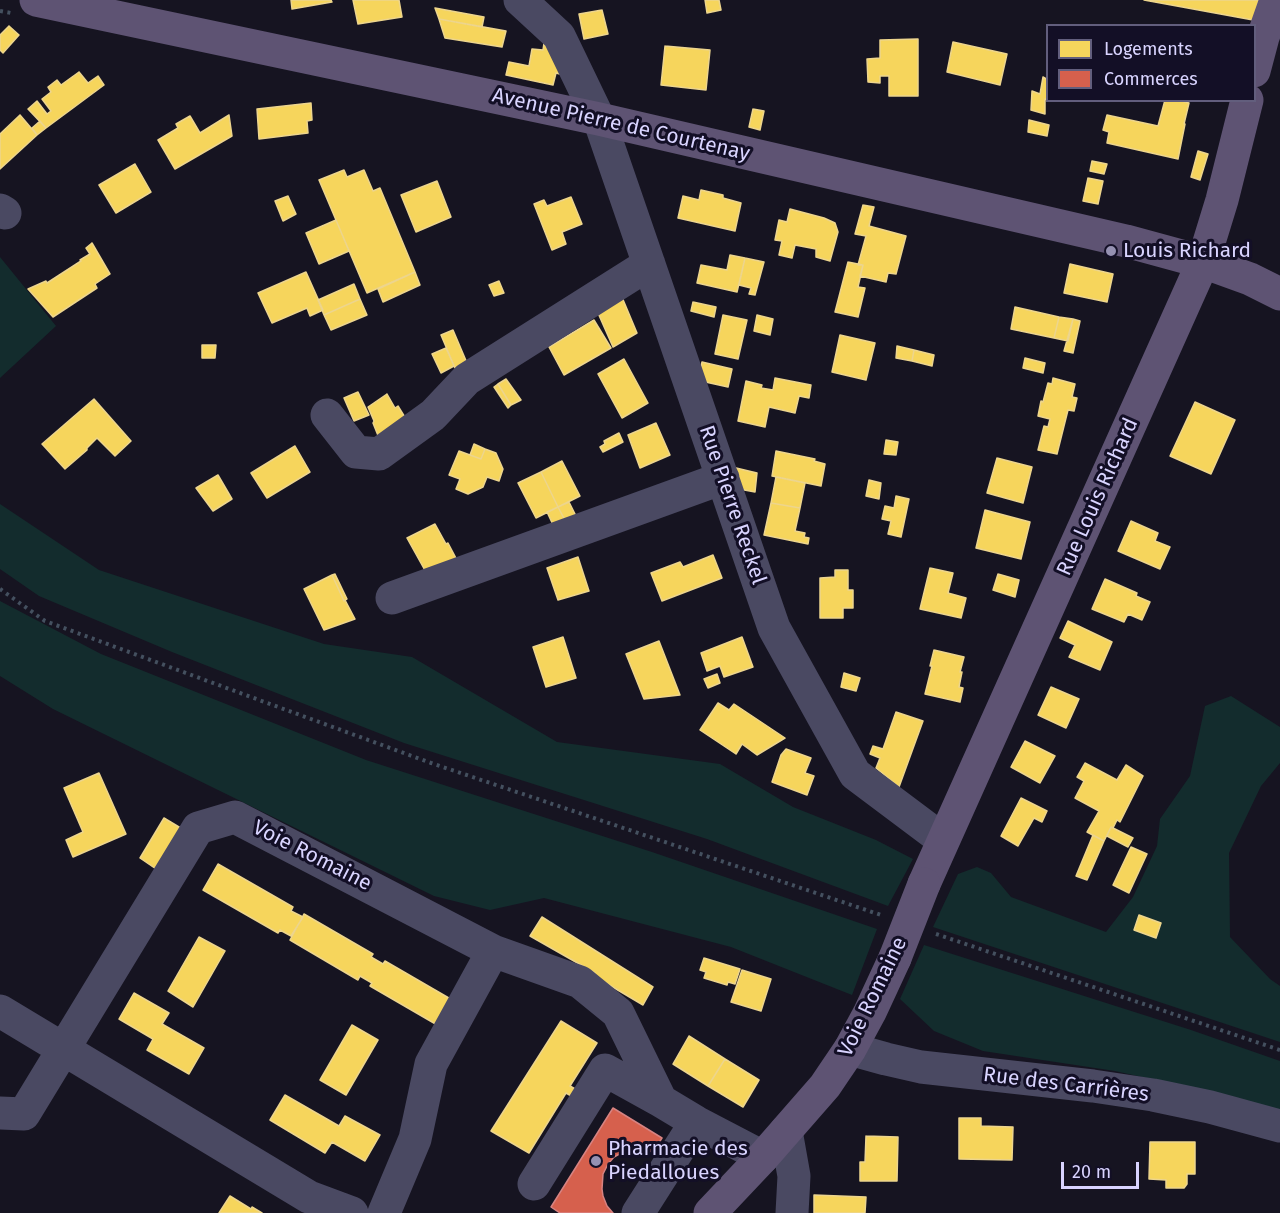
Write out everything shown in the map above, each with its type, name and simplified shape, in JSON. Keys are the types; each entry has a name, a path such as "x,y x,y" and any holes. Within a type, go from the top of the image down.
{"main road":[{"name":"Avenue Pierre de Courtenay","path":"36,0 599,119 1126,241 1203,262 1250,279 1280,294"},
{"path":"1256,63 1276,0"},
{"name":"Rue Louis Richard","path":"924,884 1203,262 1222,200 1246,102"},
{"name":"Voie Romaine","path":"710,1213 825,1086 850,1049 870,1012 924,884"}],"street":[{"name":"Rue Pierre Reckel","path":"520,0 559,36 599,119 774,628 855,774 944,840"},
{"path":"327,415 356,452 379,454 433,415 467,379 649,264"},
{"path":"392,598 723,478"},
{"name":"Voie Romaine","path":"0,1113 24,1114 198,828 235,817 493,951 580,982 618,1013 661,1101"},
{"path":"384,1213 415,1139 430,1064 493,951"},
{"path":"0,1011 309,1197 352,1213"},
{"name":"Rue des Carrières","path":"850,1049 921,1067 1153,1095 1210,1107 1280,1126"},
{"path":"534,1184 605,1070 763,1157"},
{"path":"638,1213 696,1122"},
{"path":"786,1131 794,1176 792,1213"}],"path":[{"path":"0,589 45,621 251,698 431,763 886,916"},
{"path":"931,932 1280,1050"}],"green space":[{"path":"0,257 56,326 0,378"},
{"path":"0,504 99,570 324,644 412,657 557,742 720,764 793,807 876,840 913,859 888,906 707,839 404,743 172,652 39,596 0,569"},
{"path":"0,601 101,654 366,760 652,852 877,929 852,995 731,947 544,898 490,910 434,896 53,709 0,676"},
{"path":"1231,696 1280,727 1280,763 1261,786 1229,853 1230,937 1270,979 1280,986 1280,1042 933,927 958,874 977,867 991,873 1011,897 1106,932 1133,897 1157,846 1160,819 1190,776 1205,706"},
{"path":"924,945 1191,1030 1280,1061 1280,1111 1223,1095 1115,1071 983,1051 934,1031 900,999"}],"building: Logements":[{"path":"291,0 331,0 332,2 292,9"},
{"path":"353,0 399,0 402,17 358,24"},
{"path":"705,0 719,0 721,10 707,13"},
{"path":"1144,0 1259,0 1253,20"},
{"path":"435,8 484,17 482,27 439,19"},
{"path":"602,10 608,34 584,39 579,14"},
{"path":"439,19 506,31 502,47 445,38"},
{"path":"9,26 19,35 3,53 0,50 0,35"},
{"path":"918,39 918,96 889,96 889,76 880,76 880,83 868,82 867,59 880,58 880,40"},
{"path":"953,42 1007,54 1000,85 947,72"},
{"path":"544,43 567,76 556,73 553,85 506,75 509,62 529,66 532,49 543,50"},
{"path":"665,46 710,50 706,90 661,85"},
{"path":"79,72 88,83 98,76 104,85 46,128 28,109 37,101 47,114 51,111 42,99 51,92 48,87 57,80 61,85"},
{"path":"1043,77 1046,79 1045,114 1031,110 1032,91 1040,94"},
{"path":"1164,102 1189,103 1178,159 1107,143 1109,132 1103,130 1107,115 1158,126"},
{"path":"311,103 312,120 307,121 308,133 259,139 257,109"},
{"path":"753,109 764,111 760,130 749,127"},
{"path":"20,115 37,135 0,169 0,134"},
{"path":"229,115 232,136 175,169 158,140 178,128 176,124 190,116 200,133"},
{"path":"1029,120 1049,125 1047,136 1028,132"},
{"path":"40,121 46,128 37,135 32,128"},
{"path":"1198,151 1208,154 1200,180 1191,177"},
{"path":"1092,161 1107,164 1104,174 1090,171"},
{"path":"135,164 151,192 116,213 99,185"},
{"path":"344,170 347,177 364,170 373,191 380,188 415,272 367,293 319,180"},
{"path":"1088,178 1103,181 1098,204 1083,201"},
{"path":"437,181 451,217 416,232 401,195"},
{"path":"701,190 723,195 723,198 741,203 735,231 678,218 683,196 699,200"},
{"path":"288,196 296,214 283,221 275,201"},
{"path":"571,197 582,224 562,232 566,244 552,250 534,204 544,200 547,206"},
{"path":"863,205 874,207 869,226 906,236 896,274 888,273 886,282 860,276 863,265 858,265 866,236 855,234"},
{"path":"790,209 835,223 838,232 830,261 816,257 816,249 795,245 792,258 779,255 782,241 775,240 779,220 787,222"},
{"path":"336,220 349,251 319,264 306,233"},
{"path":"92,243 110,274 95,284 97,288 53,317 28,289 46,281 47,283 81,261 90,254 86,248"},
{"path":"730,255 745,258 737,292 697,283 701,265 727,270"},
{"path":"745,258 764,262 755,295 749,294 751,288 739,285"},
{"path":"848,262 863,265 858,287 865,288 858,317 835,312"},
{"path":"1070,264 1113,274 1107,302 1064,293"},
{"path":"306,272 323,310 310,316 307,308 272,323 258,293"},
{"path":"415,272 420,285 383,302 378,289"},
{"path":"499,281 504,293 494,296 489,285"},
{"path":"354,284 360,299 324,315 318,300"},
{"path":"619,290 637,333 613,347 594,304"},
{"path":"360,299 367,315 331,330 324,315"},
{"path":"693,302 716,307 714,317 691,311"},
{"path":"1015,307 1059,317 1054,338 1011,329"},
{"path":"723,315 747,320 738,359 715,354"},
{"path":"757,315 773,319 770,335 754,331"},
{"path":"1059,317 1073,319 1068,341 1054,338"},
{"path":"1073,319 1080,321 1073,353 1064,351"},
{"path":"594,320 611,348 564,375 549,347"},
{"path":"453,330 467,363 455,368 441,335"},
{"path":"840,335 875,343 866,380 832,372"},
{"path":"202,345 216,345 215,358 202,358"},
{"path":"897,346 914,350 912,361 896,358"},
{"path":"446,348 454,366 441,373 432,354"},
{"path":"914,350 934,355 932,366 912,361"},
{"path":"1025,358 1045,363 1043,373 1023,368"},
{"path":"624,359 648,403 622,418 598,374"},
{"path":"702,362 732,369 728,387 701,381 699,377"},
{"path":"775,378 811,385 809,398 799,396 795,413 769,407 765,427 738,421 746,381 762,385 761,388 773,390"},
{"path":"1053,378 1075,384 1072,397 1077,398 1074,411 1068,410 1057,454 1038,450 1044,426 1048,427 1050,419 1038,416 1041,401 1043,402 1048,383 1052,384"},
{"path":"506,379 521,400 511,405 498,384"},
{"path":"498,384 511,405 508,408 494,387"},
{"path":"358,392 369,415 354,421 344,398"},
{"path":"387,394 395,408 398,406 406,419 379,438 368,407"},
{"path":"94,399 131,441 115,456 97,438 65,469 42,444"},
{"path":"1195,402 1235,420 1211,474 1170,456"},
{"path":"656,423 670,455 640,468 628,435"},
{"path":"619,433 623,442 603,452 600,447 605,444 604,441"},
{"path":"886,440 898,442 896,455 884,454"},
{"path":"474,444 485,449 481,459 470,455"},
{"path":"295,446 310,472 267,498 251,473"},
{"path":"485,449 496,453 503,469 499,481 487,477 483,487 468,494 456,489 460,479 449,475 459,451 481,459"},
{"path":"776,451 815,459 814,461 825,464 821,486 772,476"},
{"path":"997,458 1032,467 1023,503 987,493"},
{"path":"562,461 580,496 558,507 541,472"},
{"path":"732,467 757,473 755,492 739,489"},
{"path":"541,472 558,507 536,518 518,483"},
{"path":"218,475 232,499 213,511 196,488"},
{"path":"776,477 805,483 800,508 771,503"},
{"path":"869,480 881,483 879,499 866,496"},
{"path":"896,496 909,499 901,537 888,534 891,521 882,519 885,506 894,508"},
{"path":"569,502 578,520 567,524 558,507"},
{"path":"771,503 800,508 795,531 805,533 804,537 809,538 808,544 764,535"},
{"path":"558,507 567,524 555,529 547,512"},
{"path":"985,510 1030,522 1021,559 976,548"},
{"path":"1131,521 1158,533 1155,541 1170,547 1160,569 1118,551"},
{"path":"435,524 458,562 427,574 407,538"},
{"path":"713,555 722,578 662,601 651,573 680,562 683,567"},
{"path":"578,557 589,591 558,600 547,568"},
{"path":"930,568 953,573 948,593 966,598 961,618 920,609"},
{"path":"835,570 848,570 848,590 853,590 853,608 843,608 843,618 820,618 820,578 835,577"},
{"path":"335,574 347,599 344,601 332,575"},
{"path":"998,574 1019,580 1015,597 993,590"},
{"path":"332,575 355,619 324,630 304,589"},
{"path":"1105,579 1137,593 1136,596 1150,602 1142,620 1128,614 1124,622 1092,609"},
{"path":"1068,621 1112,642 1100,670 1069,657 1075,645 1060,638"},
{"path":"563,637 576,678 546,687 533,647"},
{"path":"742,637 753,667 724,677 720,666 707,671 701,653"},
{"path":"659,641 680,695 644,699 626,654"},
{"path":"934,650 964,657 960,672 962,672 959,687 963,688 960,702 925,694"},
{"path":"844,673 860,678 856,691 841,687"},
{"path":"717,674 720,683 708,688 704,679"},
{"path":"1051,687 1079,699 1066,728 1038,715"},
{"path":"718,703 729,710 734,704 785,738 757,755 742,744 736,754 700,730"},
{"path":"896,712 923,721 899,787 876,768 880,758 870,754 873,746 883,749"},
{"path":"1025,741 1055,756 1040,783 1011,767"},
{"path":"786,749 811,758 805,773 814,776 807,795 772,782 781,755"},
{"path":"1085,763 1117,780 1126,765 1143,776 1120,822 1117,820 1113,828 1111,827 1104,841 1087,832 1099,811 1075,798 1084,781 1077,777"},
{"path":"99,773 126,834 73,857 66,840 83,832 64,788"},
{"path":"1021,798 1047,811 1042,822 1034,818 1018,846 1001,836"},
{"path":"164,818 184,830 159,871 140,858"},
{"path":"1111,827 1133,838 1128,847 1107,836"},
{"path":"1093,835 1104,841 1087,880 1076,876"},
{"path":"1131,847 1147,854 1129,893 1113,885"},
{"path":"218,864 293,907 291,911 303,917 291,936 280,930 278,933 203,890"},
{"path":"304,914 373,954 371,957 383,964 385,961 454,1001 439,1026 370,986 372,983 360,976 358,980 290,940"},
{"path":"1139,915 1161,923 1156,938 1134,930"},
{"path":"542,917 653,987 643,1005 594,976 595,973 530,936"},
{"path":"199,937 225,951 193,1007 168,991"},
{"path":"704,958 740,969 735,984 728,982 727,985 704,978 706,972 700,970"},
{"path":"742,970 771,979 761,1011 731,1002"},
{"path":"134,993 169,1013 162,1024 204,1048 189,1074 147,1050 153,1039 119,1019"},
{"path":"561,1021 597,1043 570,1086 577,1090 573,1097 566,1093 529,1153 491,1131"},
{"path":"352,1025 378,1040 346,1095 320,1080"},
{"path":"689,1036 725,1059 708,1086 673,1064"},
{"path":"725,1059 759,1080 743,1107 708,1086"},
{"path":"285,1095 339,1126 345,1116 380,1135 365,1161 332,1142 325,1153 270,1120"},
{"path":"959,1118 981,1118 981,1126 1013,1127 1012,1160 959,1159"},
{"path":"866,1136 898,1137 897,1181 860,1181 860,1162 865,1162"},
{"path":"1150,1142 1195,1142 1195,1174 1187,1174 1187,1184 1184,1188 1166,1188 1166,1180 1149,1179"},
{"path":"814,1195 866,1197 865,1213 814,1213"},
{"path":"230,1196 251,1209 252,1207 262,1213 219,1213"}],"building: Commerces":[{"name":"Pharmacie des Piedalloues","path":"613,1108 662,1138 653,1152 639,1148 623,1152 608,1164 603,1174 602,1189 607,1206 613,1213 560,1213 551,1207"}],"place":[{"name":"Louis Richard","path":"1111,251"},
{"name":"Pharmacie des Piedalloues","path":"596,1161"}]}
